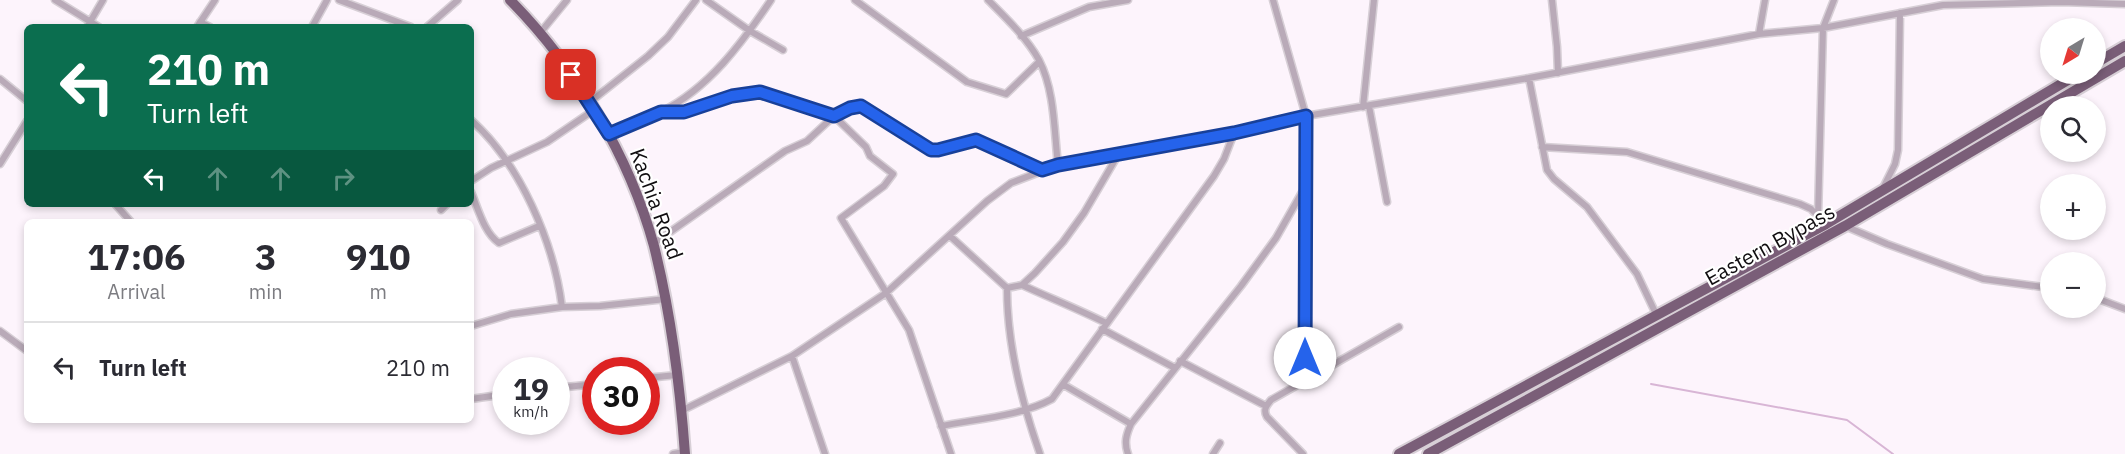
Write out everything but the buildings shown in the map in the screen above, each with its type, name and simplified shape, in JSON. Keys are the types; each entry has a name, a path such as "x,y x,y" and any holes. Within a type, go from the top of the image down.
{"highway":[{"name":"Kachia Road","path":"510,0 540,33 592,106 609,134 634,190 653,244 666,299 681,411 681,453"},
{"path":"2106,57 2125,46"},
{"name":"Eastern Bypass","path":"1428,454 1845,226 2125,61"},
{"name":"Eastern Bypass","path":"1399,454 1656,314 1822,220 1883,189 2061,84"}],"street":[{"path":"55,0 88,24 103,0"},
{"path":"200,24 215,0"},
{"path":"314,24 327,0"},
{"path":"339,0 403,24"},
{"path":"430,24 458,0"},
{"path":"540,33 567,0"},
{"path":"474,179 547,142 592,106 668,37 696,0"},
{"path":"706,0 750,31 783,50"},
{"path":"609,134 661,112 707,78 730,57 771,0"},
{"path":"855,0 960,78 980,87 1006,94 1040,62"},
{"path":"988,0 1021,36 1040,62 1049,90 1058,165"},
{"path":"1021,36 1089,8 1128,0"},
{"path":"1273,0 1306,116 1305,381"},
{"path":"1374,0 1366,106 1387,201"},
{"path":"1552,0 1558,73"},
{"path":"1759,34 1765,0"},
{"path":"1822,220 1823,28 1834,0"},
{"path":"681,411 792,356 886,293 987,201 1011,183 1058,165 1234,133 1306,116 1558,73 1759,34 1823,28 1943,2 2125,4"},
{"path":"1883,189 1899,150 1900,13"},
{"path":"1529,78 1547,170 1587,207 1637,274 1656,314"},
{"path":"0,79 24,99"},
{"path":"661,112 684,112 732,96 760,92 834,116 866,147 870,156 893,174 884,186 841,218 909,330 951,454"},
{"path":"653,244 786,151 807,141 834,116 850,108 861,106 931,150 976,140 1042,170"},
{"path":"474,123 490,137 507,161 530,202 556,273 562,307"},
{"path":"0,164 24,126"},
{"path":"941,426 1024,410 1052,399 1214,176 1224,159 1234,133"},
{"path":"1542,147 1627,152 1800,204 1811,209 1822,220"},
{"path":"1007,288 1022,285 1063,242 1084,213 1118,155"},
{"path":"1128,454 1125,447 1126,436 1131,424 1276,238 1305,186"},
{"path":"474,199 488,231 499,243 539,226"},
{"path":"118,207 128,219"},
{"path":"441,210 444,207"},
{"path":"1845,226 1983,279 2040,287"},
{"path":"950,236 1007,288 1007,311 1024,410 1040,454"},
{"path":"1022,285 1064,303 1175,368"},
{"path":"474,325 511,314 562,307 600,306 666,299"},
{"path":"2106,302 2125,309"},
{"path":"1303,454 1267,417 1264,412 1266,406 1271,400 1399,327"},
{"path":"0,331 24,349"},
{"path":"792,356 825,454"},
{"path":"1180,361 1266,406"},
{"path":"660,377 676,375"},
{"path":"1064,385 1131,424"},
{"path":"474,399 492,396"},
{"path":"1213,454 1220,443"}],"waterway":[{"path":"1651,384 1847,420 1893,454"}],"route":[{"path":"571,75 609,134 661,112 684,112 732,96 760,92 834,116 850,108 861,106 931,150 976,140 1042,170 1058,165 1234,133 1306,116 1305,358"}]}
